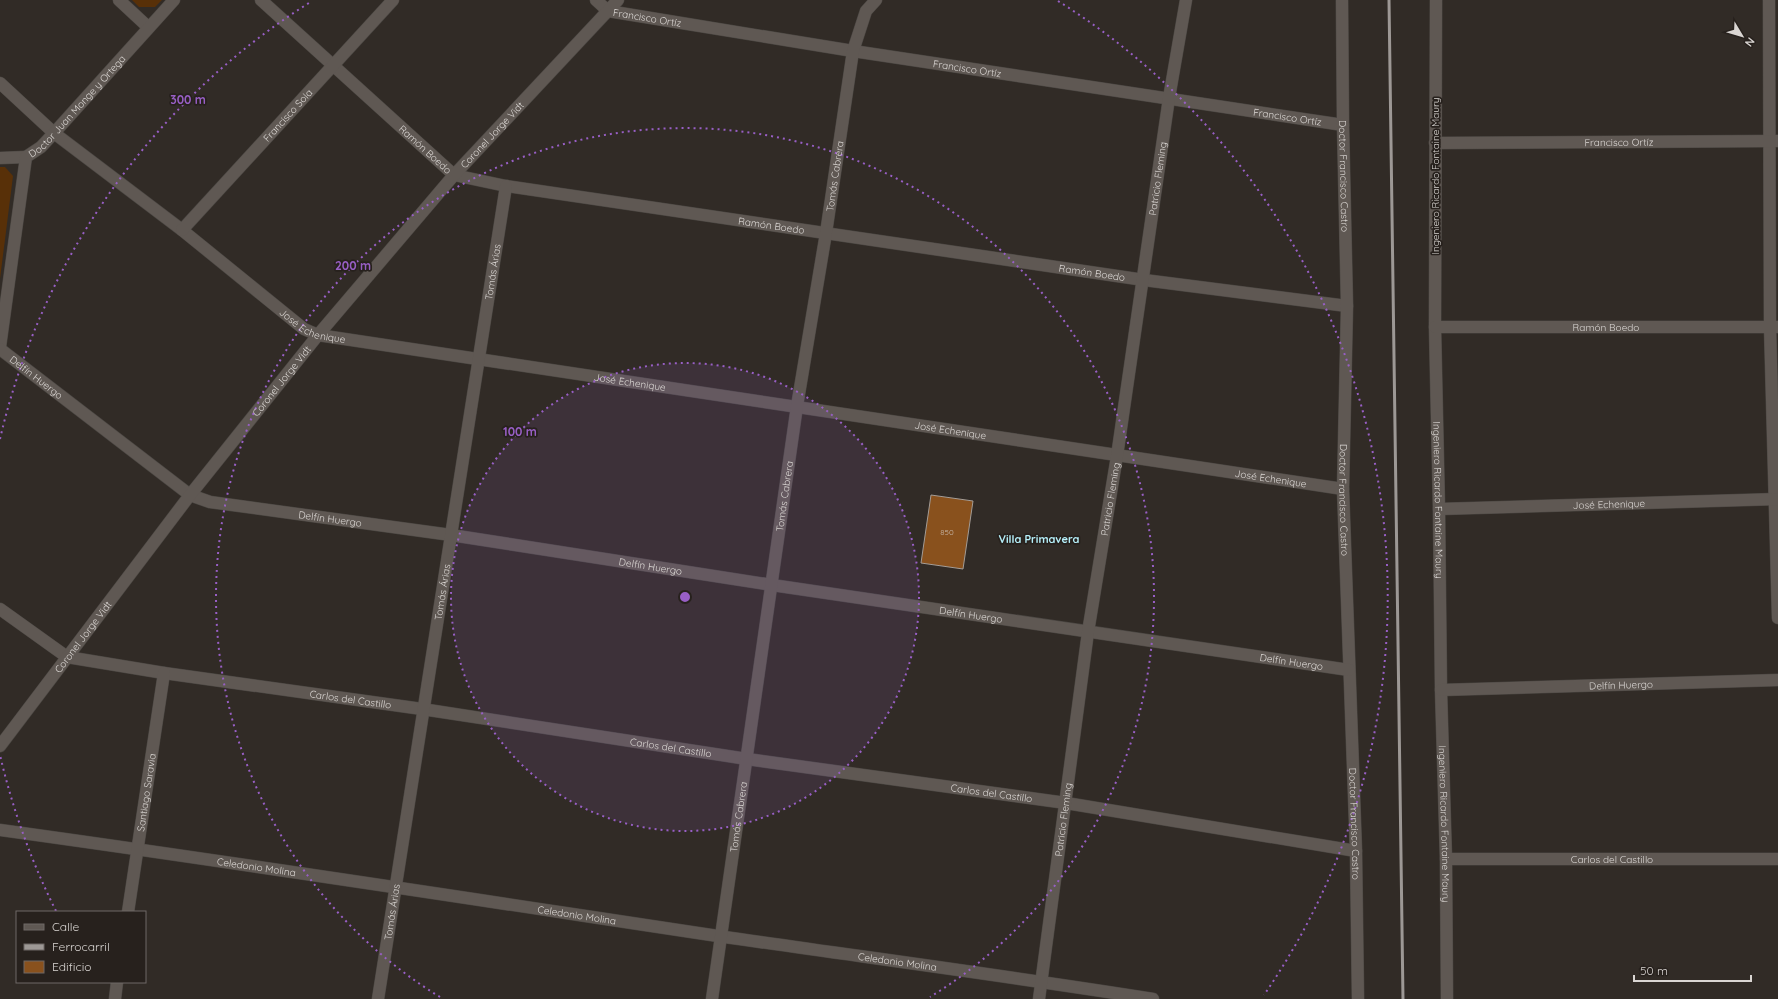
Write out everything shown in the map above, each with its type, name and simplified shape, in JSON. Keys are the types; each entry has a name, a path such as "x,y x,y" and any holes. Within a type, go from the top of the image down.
{"street":[{"path":"119,0 148,27"},
{"name":"Doctor Juan Monge y Ortega","path":"0,348 26,156 41,147 174,0"},
{"name":"Ramón Boedo","path":"261,0 454,175 506,186 1144,280 1347,306"},
{"name":"Francisco Sola","path":"182,230 393,0"},
{"name":"Francisco Ortíz","path":"596,0 608,11 853,51 1343,125"},
{"name":"Coronel Jorge Vidt","path":"0,746 190,494 318,335 454,175 618,0"},
{"name":"Tomás Cabrera","path":"712,999 797,406 826,233 853,51 866,10 876,0"},
{"name":"Patricio Fleming","path":"1039,999 1088,632 1144,280 1169,98 1186,0"},
{"name":"Doctor Francisco Castro","path":"1342,0 1347,306 1343,489 1356,851 1358,999"},
{"name":"Ingeniero Ricardo Fontaine Maury","path":"1436,0 1435,327 1439,509 1440,690 1446,859 1447,999"},
{"path":"1769,0 1774,141 1774,327 1778,618"},
{"name":"José Echenique","path":"0,83 54,133 182,230 304,329 318,335 1343,489"},
{"name":"Francisco Ortíz","path":"1435,143 1774,141"},
{"path":"0,158 26,156"},
{"name":"Tomás Árias","path":"378,999 422,709 506,186"},
{"name":"Ramón Boedo","path":"1435,327 1774,327"},
{"name":"Delfín Huergo","path":"0,348 190,494 210,502 451,535 772,585 1349,670"},
{"name":"José Echenique","path":"1439,509 1776,500"},
{"name":"Carlos del Castillo","path":"0,609 67,658 422,709 746,759 1066,803 1356,851"},
{"name":"Santiago Saravia","path":"128,911 164,673"},
{"name":"Delfín Huergo","path":"1440,690 1778,680"},
{"name":"Celedonio Molina","path":"0,830 138,849 721,936 1042,981 1153,999"},
{"name":"Carlos del Castillo","path":"1446,859 1778,859"},
{"path":"115,999 117,983"}],"shaded area":[{"path":"132,0 162,0 155,7 139,7"},
{"path":"0,167 5,167 13,176 0,279"}],"building":[{"path":"931,495 973,501 963,569 921,563"}],"railway":[{"path":"1389,0 1403,999"}],"district":[{"name":"Villa Primavera","path":"1039,539"}]}
